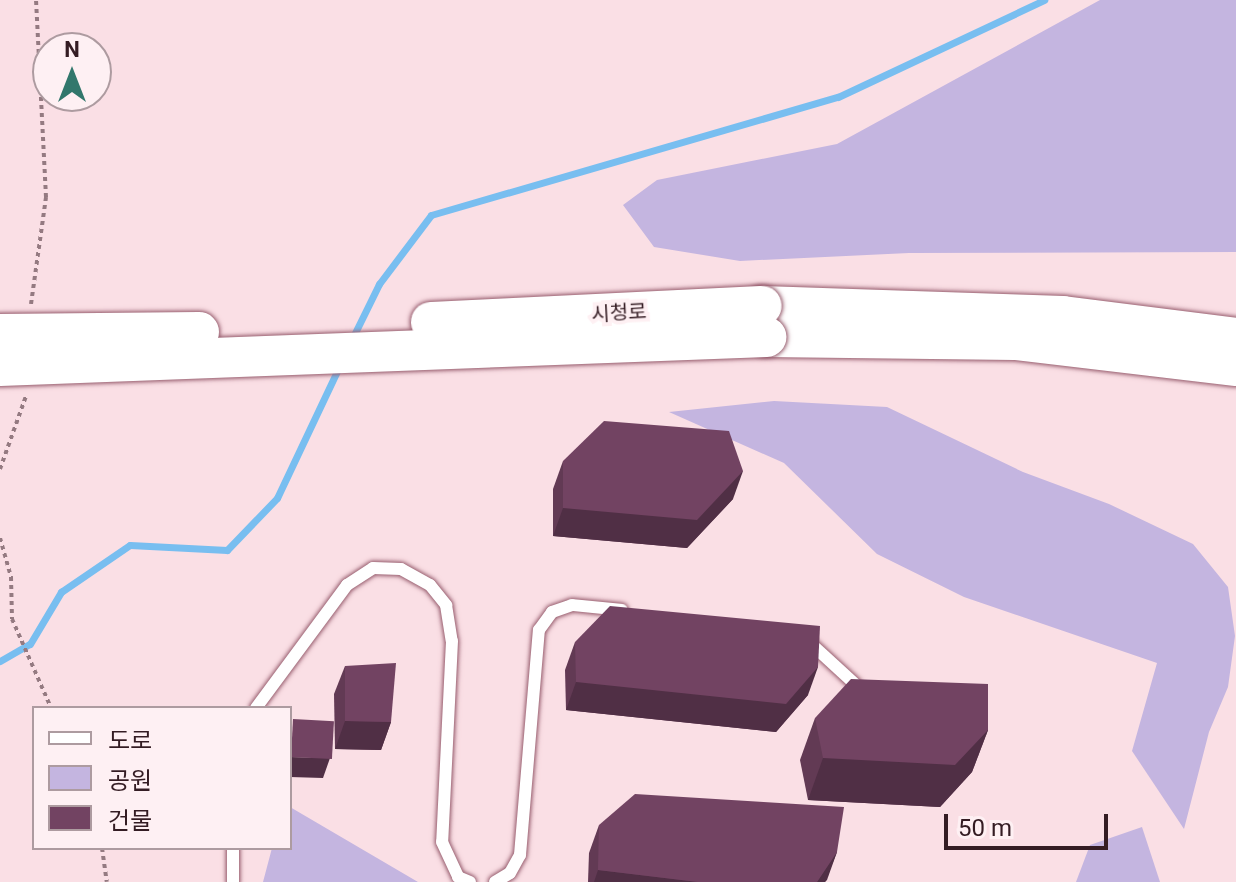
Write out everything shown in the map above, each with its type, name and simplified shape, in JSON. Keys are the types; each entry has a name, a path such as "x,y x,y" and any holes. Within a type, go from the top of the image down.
{"main road":[{"name":"시청로","path":"0,334 1063,316 1236,338"},
{"name":"시청로","path":"14,378 764,322 1015,340 1236,366"}],"lane":[{"path":"257,706 347,585 373,568 401,569 430,585 446,605 452,641 442,842 458,877 470,882"},
{"path":"495,882 510,873 520,855 539,630 552,612 572,605 635,612"},
{"path":"791,633 819,647 856,685"},
{"path":"233,850 233,882"}],"path":[{"path":"30,309 46,197 36,0"},
{"path":"0,469 14,378"},
{"path":"0,538 18,635 50,706"},
{"path":"102,850 107,882"}],"green space":[{"path":"1100,0 1236,0 1236,252 909,253 740,261 654,247 623,205 657,180 837,144"},
{"path":"774,401 887,407 1023,472 1109,504 1193,544 1228,587 1235,636 1228,687 1209,732 1184,829 1132,751 1157,663 964,597 877,554 784,463 669,412"},
{"path":"292,808 418,882 263,882 271,850 292,850"},
{"path":"1142,827 1160,882 1076,882 1090,845"}],"building":[{"path":"604,421 729,431 743,471 697,520 563,508 563,461"},
{"path":"610,606 820,626 818,667 786,704 576,682 575,642"},
{"path":"396,663 391,722 345,721 345,666"},
{"path":"851,679 988,684 988,730 955,765 823,758 815,718"},
{"path":"293,719 334,721 332,759 292,757"},
{"path":"635,794 844,807 837,852 817,882 698,882 598,870 599,825"}],"waterway":[{"path":"351,341 379,284 431,215 838,97 1044,0"},
{"path":"0,661 30,644 61,592 130,545 227,550 277,498 339,367"}]}
